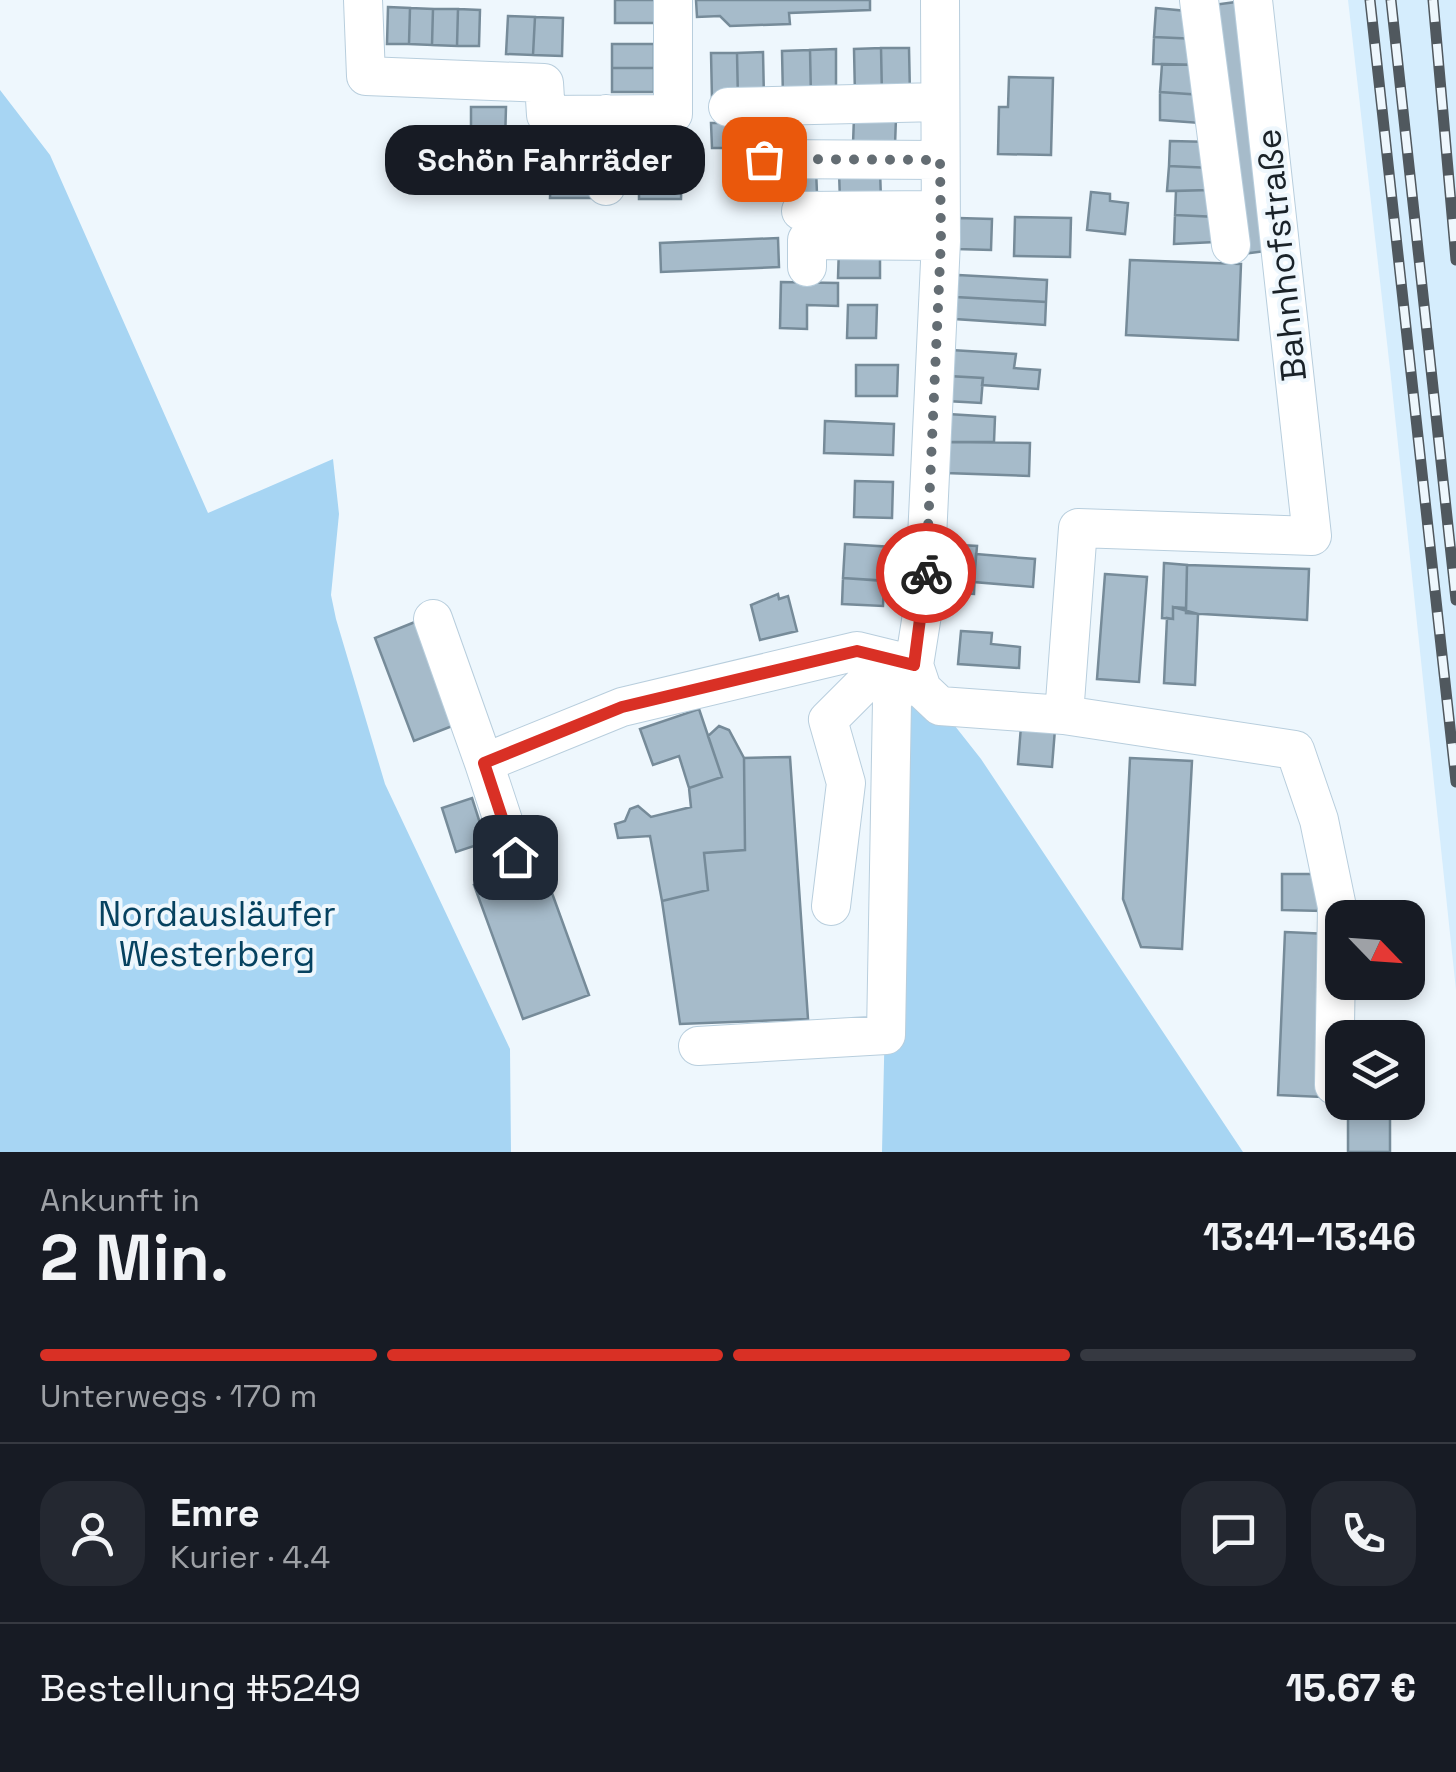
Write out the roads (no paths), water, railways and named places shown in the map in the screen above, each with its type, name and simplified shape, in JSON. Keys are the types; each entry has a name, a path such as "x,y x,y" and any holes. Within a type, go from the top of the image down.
{"street":[{"path":"362,0 366,76 544,83 546,115 674,114 674,0"},
{"path":"698,1046 886,1035 892,702 924,602 940,225 940,0"},
{"path":"1199,0 1231,246"},
{"name":"Bahnhofstraße","path":"1064,715 1078,528 1312,536 1253,0"},
{"path":"728,107 940,102"},
{"path":"606,114 606,186"},
{"path":"764,159 940,160"},
{"path":"801,211 940,225"},
{"path":"807,267 807,240 940,225"},
{"path":"433,620 515,857"},
{"path":"484,763 622,707 857,651 902,662 940,706 1064,715 1295,750 1319,820 1337,907 1335,1020"},
{"path":"831,906 846,783 828,720 902,662"}],"railway":[{"path":"1370,0 1456,782"},
{"path":"1391,0 1456,600"},
{"path":"1433,0 1456,260"}],"place":[{"name":"Schön Fahrräder","path":"764,159"}],"park label":[{"name":"Nordausläufer Westerberg","path":"217,934"}]}
